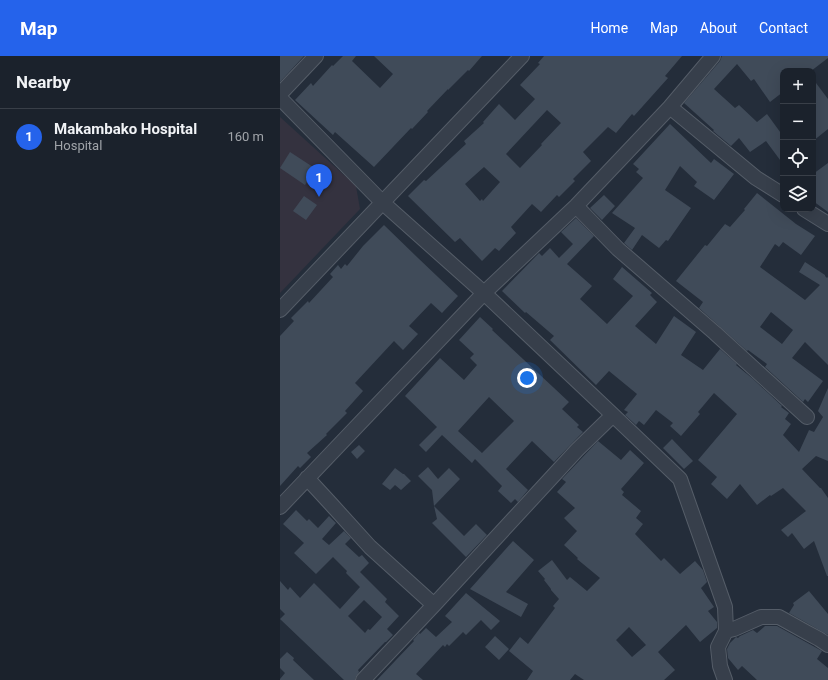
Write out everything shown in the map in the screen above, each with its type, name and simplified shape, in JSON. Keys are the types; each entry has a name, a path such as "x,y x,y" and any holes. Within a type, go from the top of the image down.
{"street":[{"path":"280,94 316,56"},
{"path":"280,310 522,56"},
{"path":"670,107 704,56"},
{"path":"502,282 670,107 713,56"},
{"path":"280,98 383,203 484,293 680,479 725,607 726,631 718,647 720,666 725,680"},
{"path":"670,107 756,178 780,193"},
{"path":"280,507 484,293 576,206"},
{"path":"576,206 618,249 807,417"},
{"path":"809,212 828,224"},
{"path":"363,680 577,450 613,414"},
{"path":"307,478 370,547 434,605"},
{"path":"726,631 761,617 779,617 828,645"}],"shaded area":[{"path":"280,117 356,186 360,209 280,293"}],"building":[{"path":"280,56 304,56 280,82"},
{"path":"343,56 356,56 352,61 380,88 393,74 374,56 482,56 469,71 468,70 448,89 412,129 411,128 374,167 335,132 333,135 295,100 311,83 313,86 332,65 333,66"},
{"path":"544,56 682,56 665,76 668,78 634,116 632,114 616,133 608,127 583,152 591,161 573,179 575,181 559,197 557,195 541,212 532,204 511,227 516,233 499,251 495,248 482,261 460,238 455,242 408,196 424,180 426,181 466,144 464,141 484,123 483,122 499,104 515,120 535,99 520,85 540,64 538,63","holes":["547,110 561,123 520,168 506,154","484,167 500,182 483,201 482,199 480,201 465,184"]},
{"path":"722,56 828,56 828,58 815,68 780,68 780,94 770,102 754,79 751,81 737,64 714,89 735,108 739,105 757,122 767,114 780,132 780,160 766,141 750,152 739,138 731,146 684,103 720,61"},
{"path":"816,83 828,99 828,129 816,139"},
{"path":"670,124 711,163 714,159 734,174 714,200 694,186 697,182 680,166 665,190 691,208 668,241 666,240 659,248 642,235 632,250 624,243 635,228 612,213 643,178 636,172 639,169 633,164"},
{"path":"290,152 316,169 305,185 280,168"},
{"path":"828,163 828,212 816,203 816,172"},
{"path":"757,193 796,224 815,236 801,255 783,242 779,247 775,244 760,267 805,300 820,285 799,272 805,262 825,275 827,278 828,277 828,365 805,342 792,358 823,381 808,402 805,399 803,402 765,367 767,364 748,350 747,351 699,308 703,302 676,281 705,245 707,246 725,224 730,227 745,210 744,209","holes":["771,312 793,330 782,344 760,327"]},
{"path":"604,195 615,206 602,220 590,208"},
{"path":"304,196 317,205 306,220 293,211"},
{"path":"576,218 594,236 567,264 592,286 580,299 607,324 633,296 613,279 622,267 652,293 650,295 657,302 635,326 656,344 674,316 696,332 681,355 703,370 720,349 789,413 785,419 791,424 783,435 799,452 809,430 814,432 823,417 818,411 828,388 828,461 816,456 802,469 821,488 828,498 828,576 814,541 804,549 792,533 788,537 781,530 806,511 783,488 771,496 770,495 757,505 740,484 727,499 711,484 717,477 698,460 737,414 714,393 698,412 700,414 681,436 670,426 673,423 656,410 644,425 639,421 636,425 625,415 628,412 624,410 637,394 609,371 596,385 550,340 554,336 526,312 525,313 502,291 539,253 542,256 550,248 559,258 573,244 561,232"},
{"path":"384,225 458,296 442,313 431,303 409,326 418,334 403,350 394,341 355,383 363,391 345,411 347,413 326,434 327,435 307,453 311,457 300,468 298,466 280,486 280,336 294,321 291,318 308,301 309,303 333,277 330,274 338,265 341,269 345,264 347,266 363,246"},
{"path":"480,317 569,402 562,409 579,425 577,427 583,432 554,462 532,441 506,469 528,490 518,502 515,499 511,503 498,491 502,486 475,459 472,463 442,435 426,452 419,445 437,427 405,396 440,358 464,380 477,365 470,358 474,354 459,340","holes":["489,397 514,421 482,453 458,431"]},
{"path":"672,439 693,461 684,469 663,448"},
{"path":"598,441 621,460 630,450 644,463 621,489 624,492 622,495 641,511 636,518 643,524 635,534 661,561 664,558 680,574 695,561 703,570 707,582 701,588 714,607 708,611 717,622 717,628 700,642 686,625 658,652 675,670 664,680 584,680 575,674 570,680 527,680 533,671 509,651 520,637 528,644 555,608 553,606 559,599 538,571 552,560 567,580 570,577 587,591 600,578 577,559 578,558 564,545 577,531 564,518 575,508 557,492 566,482 562,479","holes":["629,627 646,645 632,657 616,640"]},
{"path":"359,445 365,451 357,459 351,452"},
{"path":"428,467 438,479 449,468 460,479 434,506 432,490 418,476"},
{"path":"395,468 411,481 401,490 395,485 390,490 382,484"},
{"path":"434,506 464,536 476,524 487,535 466,557 432,523 437,519"},
{"path":"296,510 307,521 309,519 318,528 329,516 336,523 322,539 329,545 344,531 351,538 345,544 359,557 362,555 369,563 360,572 387,599 385,602 399,616 387,629 393,635 358,670 359,672 355,680 344,680 280,619 285,614 280,609 280,581 288,590 290,587 300,598 314,583 340,609 360,587 333,557 316,574 294,553 304,543 283,524","holes":["364,600 382,617 370,630 368,629 365,633 348,616"]},
{"path":"513,541 534,560 506,592 528,604 521,617 470,589"},
{"path":"809,591 828,614 828,635 789,613 794,605 793,603"},
{"path":"466,593 500,621 491,630 481,620 466,635 463,632 449,646 447,644 445,647 443,645 416,674 423,680 377,680 414,641 413,640 419,633 420,634 426,628 436,637 452,622 445,616"},
{"path":"765,626 777,626 822,651 817,659 828,668 828,680 757,680 742,666 738,670 728,658 727,649 730,643 736,637 738,638 753,630 757,633"},
{"path":"495,636 509,649 499,660 485,647"},
{"path":"287,652 294,658 293,660 314,680 280,680 285,673 280,668 280,659"}],"place":[{"name":"Makambako Hospital","path":"319,197"}]}
